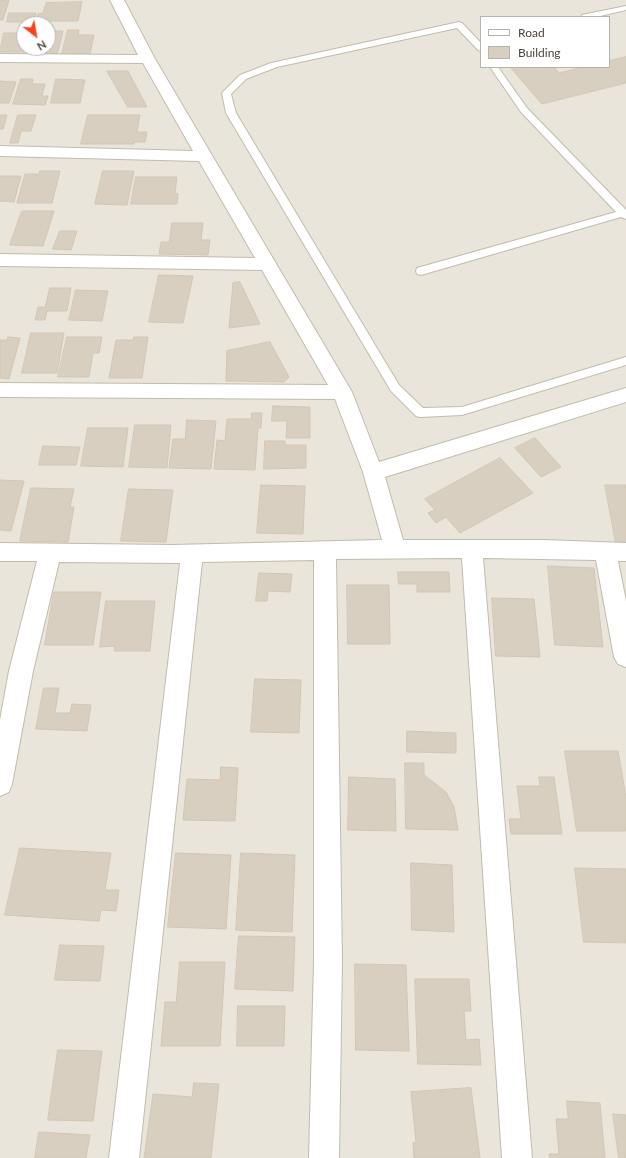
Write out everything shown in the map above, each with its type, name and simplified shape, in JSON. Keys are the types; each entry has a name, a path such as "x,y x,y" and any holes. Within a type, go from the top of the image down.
{"street":[{"path":"117,0 148,59 342,392 373,472 395,549"},
{"path":"0,58 148,59"},
{"path":"0,151 204,156"},
{"path":"0,260 268,264"},
{"path":"0,390 342,392"},
{"path":"373,472 626,395"},
{"path":"0,552 192,554 395,549 544,549 615,552 626,657"},
{"path":"472,550 517,1158"},
{"path":"324,1158 328,961 325,551"},
{"path":"0,784 21,671 50,553"},
{"path":"124,1158 192,554"}],"lane":[{"path":"590,16 626,8"},
{"path":"480,43 459,25 274,65 243,77 226,93 231,113 395,388 420,413 462,412 626,361"},
{"path":"421,271 625,215 524,110 495,68"}],"shaded area":[{"path":"0,0 626,0 626,1158 0,1158"}],"building":[{"path":"0,0 9,0 3,20 0,20"},
{"path":"82,2 78,21 56,21 56,16 37,16 38,14 43,13 46,3"},
{"path":"9,13 36,13 35,16 16,16 16,22 7,22"},
{"path":"68,30 79,30 78,35 94,35 90,54 62,54"},
{"path":"56,31 63,31 57,55"},
{"path":"4,33 16,33 16,52 0,52"},
{"path":"626,57 626,83 542,104 511,68 555,68 559,73 579,68 610,68 610,61"},
{"path":"107,71 128,71 147,107 128,107"},
{"path":"21,79 33,79 32,84 45,84 42,96 48,96 45,105 13,104"},
{"path":"56,79 85,80 80,103 51,103"},
{"path":"0,81 16,82 9,103 0,103"},
{"path":"0,115 7,115 3,129 0,129"},
{"path":"18,115 36,115 31,131 21,131 18,143 10,143"},
{"path":"88,115 140,115 137,132 147,132 145,142 134,142 134,144 81,144"},
{"path":"40,171 60,171 52,203 17,203 25,174 39,174"},
{"path":"103,171 134,171 127,205 95,204"},
{"path":"0,176 21,176 14,202 0,201"},
{"path":"136,177 177,177 175,193 178,194 177,204 131,204"},
{"path":"22,211 54,211 43,246 10,245"},
{"path":"172,223 203,223 201,240 210,240 208,255 159,254 161,242 169,242"},
{"path":"60,231 77,231 71,250 53,249"},
{"path":"159,275 193,276 183,323 149,322"},
{"path":"240,282 260,324 229,328 233,283"},
{"path":"50,288 71,288 67,311 47,311 45,320 35,320 38,307 45,307"},
{"path":"76,290 108,291 102,321 69,320"},
{"path":"31,333 64,333 57,373 22,373"},
{"path":"8,337 20,338 9,379 0,378 0,340 7,340"},
{"path":"67,337 102,337 99,353 93,353 89,377 58,377"},
{"path":"134,337 148,337 142,378 109,378 116,340 133,340"},
{"path":"270,342 289,377 284,382 226,381 227,351"},
{"path":"273,406 310,407 310,438 286,438 287,421 272,421"},
{"path":"252,413 262,413 261,428 258,428 255,470 214,469 217,440 225,441 227,419 251,419"},
{"path":"187,420 216,421 211,469 169,468 173,439 185,439"},
{"path":"135,425 171,425 167,468 129,467"},
{"path":"88,428 128,428 123,467 81,466"},
{"path":"535,438 561,467 541,477 515,448"},
{"path":"265,441 285,441 285,445 306,445 306,468 264,469"},
{"path":"43,446 80,447 76,465 39,465"},
{"path":"500,458 533,493 460,533 446,517 436,523 428,513 435,510 425,499"},
{"path":"0,480 24,481 11,531 0,530"},
{"path":"261,485 305,486 303,534 257,533"},
{"path":"605,485 626,485 626,543 616,543"},
{"path":"31,488 74,489 70,507 74,507 68,542 20,541"},
{"path":"129,489 173,490 166,542 121,541"},
{"path":"548,566 594,568 603,647 555,645"},
{"path":"398,572 449,572 450,592 417,592 417,584 399,584"},
{"path":"259,573 292,574 290,592 268,591 267,601 256,601"},
{"path":"347,585 389,585 390,644 348,644"},
{"path":"54,592 101,592 93,645 45,645"},
{"path":"492,598 534,599 540,657 496,656"},
{"path":"106,601 155,601 150,651 114,651 115,646 100,647"},
{"path":"255,679 301,680 299,733 251,732"},
{"path":"44,688 59,688 55,713 70,713 72,704 91,705 87,731 36,729"},
{"path":"407,731 456,733 456,753 407,752"},
{"path":"565,751 618,751 626,797 626,831 577,831"},
{"path":"405,763 424,763 424,775 446,792 454,807 458,830 406,829"},
{"path":"221,767 238,768 235,821 183,820 187,779 220,780"},
{"path":"349,777 395,779 396,831 348,830"},
{"path":"539,777 554,777 562,834 511,834 509,819 521,819 517,786 540,786"},
{"path":"20,848 111,853 105,890 119,890 116,911 101,910 99,921 5,915"},
{"path":"176,853 231,855 226,929 168,927"},
{"path":"241,853 295,855 292,932 236,930"},
{"path":"411,863 452,865 454,932 412,930"},
{"path":"575,868 626,869 626,943 584,942"},
{"path":"239,936 295,937 293,991 235,989"},
{"path":"60,945 104,946 100,981 55,980"},
{"path":"180,962 225,962 220,1046 161,1046 165,1002 176,1002"},
{"path":"355,964 406,965 409,1051 356,1050"},
{"path":"415,979 469,979 471,1011 464,1011 466,1040 479,1039 481,1065 418,1064"},
{"path":"238,1006 285,1006 284,1046 237,1046"},
{"path":"58,1050 102,1051 93,1121 48,1120"},
{"path":"194,1083 219,1084 211,1158 144,1158 153,1094 192,1097"},
{"path":"471,1088 480,1158 414,1158 413,1143 416,1142 411,1092"},
{"path":"567,1101 600,1103 605,1158 550,1158 549,1154 559,1154 556,1119 568,1119"},
{"path":"613,1114 626,1115 626,1158 619,1158"},
{"path":"39,1132 90,1135 86,1158 35,1158"}]}
